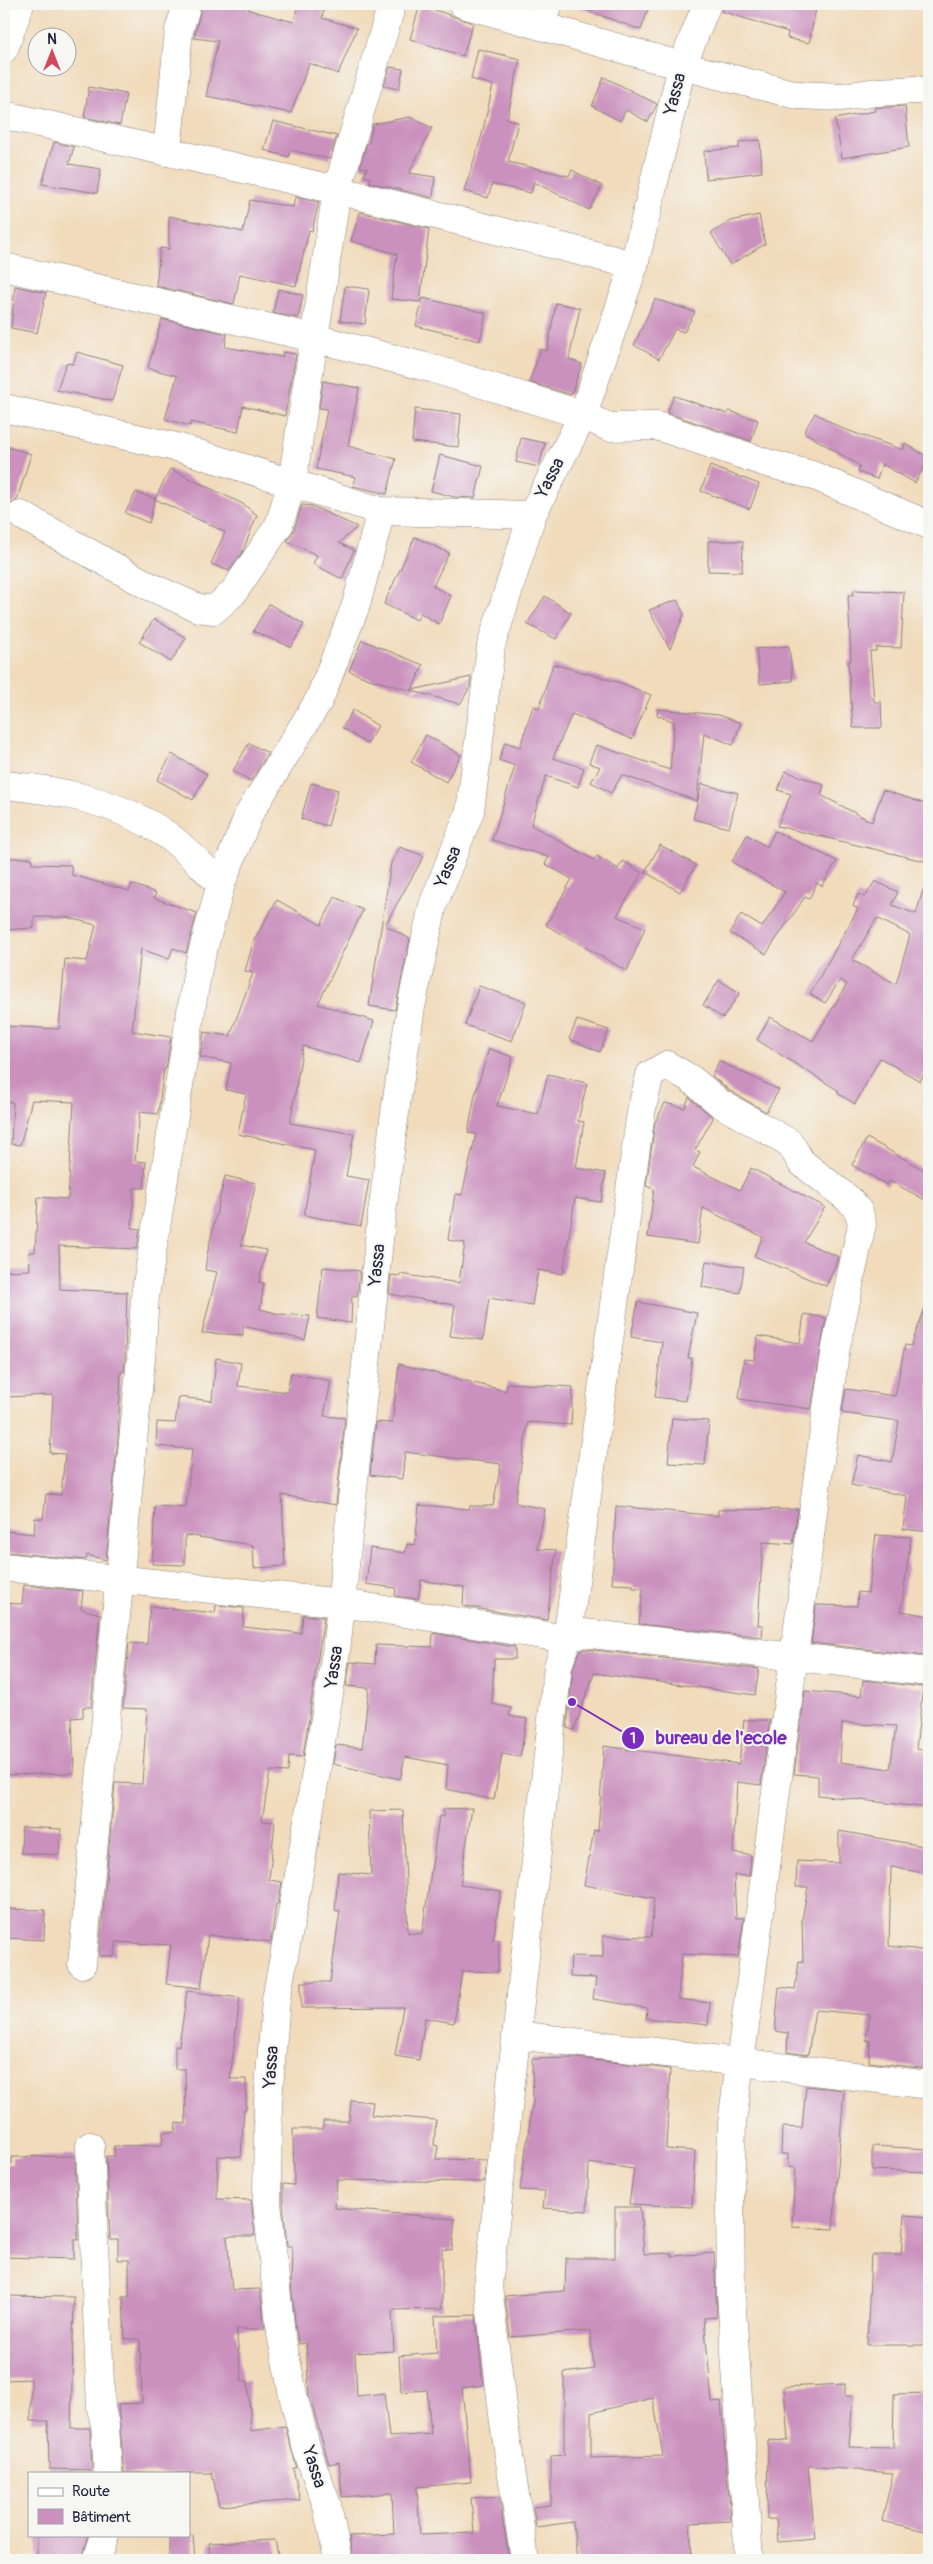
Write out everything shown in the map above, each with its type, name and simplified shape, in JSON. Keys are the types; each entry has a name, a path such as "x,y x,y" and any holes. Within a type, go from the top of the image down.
{"street":[{"path":"4,49 20,4"},
{"path":"167,152 179,30 188,4"},
{"path":"21,515 149,586 198,608 214,610 233,593 279,525 292,482 337,190 392,4"},
{"path":"463,4 544,14 682,66 797,95 842,97 877,92 917,90"},
{"name":"Yassa","path":"338,2560 327,2504 307,2450 281,2334 267,2202 268,2102 276,1999 328,1707 342,1603 381,1222 411,1008 433,905 470,811 492,646 532,515 583,415 634,265 682,66 707,4"},
{"path":"4,115 337,190 634,265"},
{"path":"4,267 314,338 434,369 583,415 608,427 657,426 767,463 812,475 929,525"},
{"path":"4,408 180,448 381,511 532,515"},
{"path":"82,1964 120,1580 145,1296 198,968 221,884 249,814 319,700 356,605 381,511"},
{"path":"4,785 44,789 105,804 164,833 221,884"},
{"path":"525,2560 504,2423 488,2286 558,1666 567,1639 641,1112 650,1075 667,1065 691,1079 721,1104 790,1143 801,1162 851,1201 861,1218 862,1224 835,1357 742,2064 732,2123 730,2199 731,2294 749,2560"},
{"path":"4,1567 342,1603 567,1639 583,1633 929,1672"},
{"path":"516,2035 742,2064 929,2085"},
{"path":"90,2146 101,2408 105,2425 108,2472"},
{"path":"97,2560 105,2536"}],"building":[{"path":"202,4 250,4 249,10 294,22 298,4 306,4 324,8 322,18 357,28 338,74 309,63 291,113 206,96 218,41 194,38"},
{"path":"576,4 650,4 641,30 575,6"},
{"path":"722,4 817,4 809,43 787,38 788,32 721,11"},
{"path":"420,5 473,23 463,56 410,39"},
{"path":"478,49 520,59 507,119 518,122 508,162 569,176 572,170 602,186 589,210 534,182 531,193 492,184 488,198 464,191 482,135 493,85 471,79"},
{"path":"390,67 403,69 399,89 384,86"},
{"path":"604,77 657,104 648,122 626,110 620,121 592,106"},
{"path":"89,87 126,94 120,125 84,117"},
{"path":"905,106 909,147 842,158 835,119 875,111 874,108"},
{"path":"410,117 432,128 409,173 435,177 433,198 369,182 371,178 364,176 367,168 360,167 367,143 369,143 373,124"},
{"path":"273,121 337,136 330,159 290,150 289,157 264,150"},
{"path":"760,140 762,172 706,179 704,151 739,148 739,142"},
{"path":"54,142 74,147 69,164 101,169 97,193 42,184"},
{"path":"295,197 319,202 312,231 309,230 296,286 240,274 234,304 156,286 160,248 169,249 169,216 243,232 250,200 293,207"},
{"path":"360,212 429,229 420,302 391,299 397,254 351,241"},
{"path":"759,215 765,244 730,265 711,233 731,221"},
{"path":"15,286 46,293 37,333 11,328"},
{"path":"345,286 369,289 365,324 340,321"},
{"path":"278,289 303,295 298,318 273,313"},
{"path":"423,298 486,313 480,341 416,326"},
{"path":"655,299 695,312 684,332 675,329 659,359 634,345"},
{"path":"556,303 580,308 569,359 582,364 571,395 529,382 541,349 547,351"},
{"path":"162,319 227,334 225,347 282,357 283,352 296,354 285,416 243,406 238,432 191,422 190,426 165,419 177,376 148,368"},
{"path":"77,352 123,365 112,401 57,390 66,363 73,364"},
{"path":"323,381 359,388 348,446 396,459 387,494 353,486 356,477 316,469 327,409 319,408"},
{"path":"674,396 728,414 729,411 758,420 751,441 667,413"},
{"path":"415,409 461,414 458,447 412,442"},
{"path":"815,413 841,428 903,450 905,443 929,458 915,483 882,464 877,479 858,472 860,466 804,432"},
{"path":"521,438 545,443 539,467 516,462"},
{"path":"4,446 31,454 17,500 7,508 5,516 9,527 4,527"},
{"path":"440,455 483,466 475,498 454,497 431,491"},
{"path":"710,466 759,484 750,509 701,491"},
{"path":"170,469 243,504 257,515 242,553 229,571 211,564 225,532 155,499"},
{"path":"136,492 155,499 149,523 125,513"},
{"path":"302,505 312,506 357,527 339,543 354,550 342,579 313,564 317,555 287,541 294,530"},
{"path":"415,537 449,553 433,586 451,596 439,624 420,613 417,620 384,604"},
{"path":"708,541 743,541 742,572 708,571"},
{"path":"854,590 904,592 901,648 876,647 876,651 870,651 874,702 881,702 882,728 853,728 848,661 851,661 848,595 853,595"},
{"path":"545,596 571,613 556,639 527,624"},
{"path":"677,600 684,614 670,649 649,610"},
{"path":"269,604 304,624 291,647 253,631"},
{"path":"154,619 186,638 171,662 139,642"},
{"path":"362,640 423,665 412,690 471,677 470,687 460,704 369,679 349,671"},
{"path":"789,646 793,681 760,684 756,649"},
{"path":"553,664 621,683 651,695 632,739 572,714 553,758 584,768 578,787 546,776 531,825 594,860 597,856 618,869 623,861 642,873 617,916 645,928 627,971 546,925 572,879 545,864 549,857 492,840 515,766 499,760 505,742 520,747 533,706 539,709"},
{"path":"658,709 719,715 741,723 733,745 704,733 697,801 622,775 611,793 591,782 600,767 589,763 596,745 670,770 674,722 657,715"},
{"path":"353,710 378,726 367,744 342,728"},
{"path":"426,735 461,755 446,782 411,762"},
{"path":"249,743 268,753 251,781 233,771"},
{"path":"172,754 207,774 193,800 157,780"},
{"path":"785,771 824,785 821,795 872,822 883,790 929,805 929,841 924,861 777,826 791,794 778,790"},
{"path":"311,783 338,790 328,826 301,819"},
{"path":"702,784 738,793 729,828 693,819"},
{"path":"775,831 837,861 822,886 817,883 809,899 805,897 766,954 730,933 741,914 762,927 785,892 732,862 747,835 767,847"},
{"path":"660,845 696,865 680,892 645,872"},
{"path":"400,847 424,856 385,925 410,939 395,1010 369,1006 391,863"},
{"path":"4,858 32,858 32,864 71,865 72,875 129,891 132,884 156,893 154,898 197,913 186,953 173,948 169,959 141,949 132,1031 171,1037 166,1069 164,1069 158,1114 140,1112 135,1161 146,1162 144,1188 134,1188 132,1228 140,1229 137,1249 59,1246 60,1289 127,1292 124,1372 121,1372 118,1438 106,1560 87,1555 86,1560 4,1552 4,1531 34,1534 35,1518 43,1519 46,1494 61,1495 65,1454 50,1453 53,1395 4,1397 4,1271 30,1270 29,1252 35,1252 38,1197 68,1199 74,1102 32,1100 20,1145 11,1144 13,1102 4,1102 4,1026 59,1029 65,959 87,961 96,925 66,917 34,917 34,928 4,930"},
{"path":"875,881 898,892 892,905 916,914 923,890 929,891 929,1066 920,1081 880,1058 855,1104 837,1093 839,1091 757,1040 770,1017 813,1041 847,984 840,980 825,1003 810,994 858,909 853,906 858,894 865,897","holes":["877,918 910,935 896,984 852,960"]},
{"path":"335,897 363,910 318,1004 374,1021 361,1063 303,1046 290,1123 354,1134 346,1176 369,1180 361,1226 304,1215 315,1150 238,1134 246,1094 226,1090 231,1063 200,1057 204,1032 230,1036 253,973 245,971 254,940 277,900 321,925"},
{"path":"719,980 740,993 723,1018 703,1005"},
{"path":"479,986 526,1002 512,1041 465,1025"},
{"path":"577,1020 609,1030 600,1052 569,1039"},
{"path":"489,1049 513,1057 497,1106 538,1114 548,1074 587,1083 578,1121 584,1122 576,1168 606,1173 601,1202 575,1198 563,1274 538,1270 532,1305 489,1298 483,1340 450,1336 455,1305 389,1294 391,1275 400,1276 400,1274 459,1283 465,1243 448,1240 455,1194 462,1195 476,1134 468,1133 475,1095"},
{"path":"719,1061 779,1090 766,1112 730,1091 712,1076"},
{"path":"689,1097 713,1118 695,1150 700,1152 693,1167 740,1190 751,1168 825,1207 804,1242 839,1257 826,1286 754,1256 763,1237 703,1208 698,1244 648,1237 654,1189 646,1186 655,1123 665,1103 685,1108"},
{"path":"867,1138 929,1173 929,1202 890,1181 887,1185 852,1165"},
{"path":"225,1176 256,1183 241,1245 266,1250 259,1282 264,1283 260,1309 279,1314 310,1316 305,1340 243,1326 243,1335 202,1333 217,1272 205,1270 207,1255"},
{"path":"706,1261 744,1267 740,1293 702,1287"},
{"path":"323,1267 360,1271 357,1296 352,1296 351,1323 317,1318"},
{"path":"638,1302 697,1313 688,1358 692,1358 686,1401 655,1397 662,1342 631,1337"},
{"path":"927,1302 929,1303 929,1532 903,1529 907,1496 851,1485 858,1455 892,1462 899,1421 842,1413 846,1389 895,1396 905,1345 911,1346"},
{"path":"804,1314 826,1318 811,1409 739,1399 744,1359 754,1360 758,1336 800,1343"},
{"path":"216,1358 241,1363 238,1386 287,1392 291,1373 331,1381 324,1416 345,1418 336,1505 282,1495 285,1566 254,1568 253,1545 185,1535 185,1565 152,1564 155,1506 186,1508 192,1449 156,1446 157,1422 175,1423 179,1397 212,1401"},
{"path":"399,1364 506,1391 507,1383 573,1387 571,1425 528,1422 515,1503 545,1509 537,1549 556,1550 547,1620 463,1606 464,1587 421,1580 418,1599 395,1596 396,1588 366,1584 370,1548 405,1553 407,1544 415,1545 419,1505 469,1509 470,1506 493,1506 501,1464 405,1452 402,1479 370,1475 376,1422 392,1423"},
{"path":"672,1418 709,1421 705,1465 668,1463"},
{"path":"616,1506 718,1516 718,1510 798,1509 793,1544 763,1542 758,1625 763,1625 762,1637 639,1624 643,1588 633,1588 633,1585 612,1584"},
{"path":"876,1535 911,1537 901,1611 929,1616 929,1645 927,1645 926,1656 811,1643 816,1605 857,1606 858,1592 868,1593"},
{"path":"24,1585 83,1591 81,1609 100,1614 91,1707 83,1707 83,1717 72,1718 74,1773 4,1775 4,1603 22,1604"},
{"path":"216,1605 244,1608 243,1627 301,1633 303,1615 324,1617 303,1757 289,1756 288,1772 270,1771 262,1821 275,1822 269,1880 282,1882 278,1904 276,1904 271,1942 208,1935 201,1988 166,1984 171,1945 117,1942 114,1956 99,1956 115,1783 142,1784 147,1709 123,1708 129,1643 147,1644 150,1606 215,1613"},
{"path":"433,1633 515,1647 515,1659 494,1659 492,1704 511,1708 509,1716 527,1719 520,1757 502,1754 494,1800 446,1789 448,1765 405,1757 400,1779 333,1764 336,1745 362,1748 369,1688 346,1686 350,1662 375,1664 376,1645 432,1647"},
{"path":"585,1649 759,1669 755,1695 594,1673 574,1730 567,1728 573,1669 579,1651"},
{"path":"863,1680 923,1687 916,1749 929,1751 929,1808 818,1795 818,1776 794,1774 805,1691 861,1696","holes":["842,1723 896,1726 890,1769 840,1762"]},
{"path":"744,1720 770,1720 761,1785 737,1782 733,1853 751,1855 749,1876 734,1875 736,1918 744,1918 738,1957 682,1954 678,1999 710,2003 708,2025 646,2018 647,2008 593,1999 596,1978 570,1977 571,1956 603,1957 603,1936 651,1937 654,1898 584,1885 594,1830 598,1831 604,1746 739,1764"},
{"path":"472,1808 460,1885 501,1891 493,1940 499,1940 498,1972 462,1971 454,2023 425,2018 419,2060 395,2056 403,2007 301,2008 301,1982 330,1982 340,1911 335,1910 338,1872 371,1875 369,1811 403,1810 408,1933 422,1934 439,1816 443,1817 443,1809"},
{"path":"22,1827 61,1829 59,1855 21,1853"},
{"path":"839,1831 929,1847 929,1874 891,1867 889,1946 929,1951 929,2069 869,2062 870,2041 866,2040 870,2015 815,2010 808,2055 787,2052 788,2033 775,2031 779,1987 795,1989 799,1961 803,1962 802,1919 808,1887 796,1887 797,1861 839,1863"},
{"path":"4,1909 45,1910 44,1940 4,1938"},
{"path":"187,1991 240,1998 230,2079 246,2079 246,2109 244,2109 241,2157 218,2156 217,2199 251,2200 255,2236 227,2236 232,2290 260,2289 265,2329 236,2329 242,2381 248,2381 251,2431 285,2426 297,2468 293,2468 300,2500 219,2506 212,2473 124,2472 118,2404 142,2403 140,2339 125,2339 123,2297 129,2297 129,2260 118,2260 118,2239 110,2239 106,2156 114,2156 114,2146 162,2145 163,2132 175,2132 176,2123 186,2124 185,2069 175,2069 175,2046 179,2046"},
{"path":"576,2058 670,2069 666,2149 695,2151 692,2207 629,2204 634,2169 589,2163 587,2211 543,2208 545,2191 520,2190 533,2101 532,2059"},
{"path":"806,2086 844,2090 833,2229 792,2227 795,2168 788,2167 788,2154 781,2154 782,2127 802,2128"},
{"path":"351,2100 373,2102 371,2115 436,2120 434,2145 438,2146 436,2159 486,2160 484,2182 337,2180 335,2208 455,2219 452,2250 442,2249 442,2309 392,2310 394,2351 355,2353 357,2396 384,2393 389,2437 431,2434 427,2390 401,2392 399,2356 437,2353 435,2316 476,2315 483,2385 462,2388 471,2482 417,2487 420,2535 474,2533 471,2498 499,2496 509,2560 353,2560 349,2536 394,2534 392,2493 342,2497 339,2462 329,2464 309,2395 306,2343 299,2344 296,2332 291,2283 292,2246 287,2246 283,2201 283,2184 294,2185 293,2129 323,2129 323,2121 349,2121"},
{"path":"872,2146 929,2149 929,2172 872,2170"},
{"path":"75,2156 78,2240 74,2240 74,2259 4,2257 4,2164 12,2164 12,2157"},
{"path":"615,2207 640,2207 644,2254 672,2253 672,2256 714,2253 717,2317 704,2318 712,2402 721,2401 731,2521 690,2523 692,2560 577,2560 573,2522 536,2527 533,2507 551,2505 551,2456 564,2455 564,2373 594,2369 590,2331 510,2337 505,2296 565,2291 566,2258 615,2258","holes":["653,2398 663,2456 591,2458 591,2413"]},
{"path":"904,2215 929,2217 929,2345 867,2345 871,2255 901,2255"},
{"path":"4,2296 74,2297 71,2428 90,2428 92,2470 49,2469 48,2421 31,2421 31,2379 4,2380"},
{"path":"845,2384 845,2396 853,2396 849,2447 893,2448 894,2394 929,2393 929,2532 882,2521 893,2473 808,2466 815,2539 778,2542 776,2519 767,2519 768,2440 788,2441 784,2387"},
{"path":"193,2535 195,2560 169,2560 169,2536"},
{"path":"37,2536 89,2536 82,2560 37,2560"},
{"path":"275,2540 279,2560 210,2560 209,2543"}],"place":[{"name":"bureau de l'ecole","path":"572,1702"}]}
